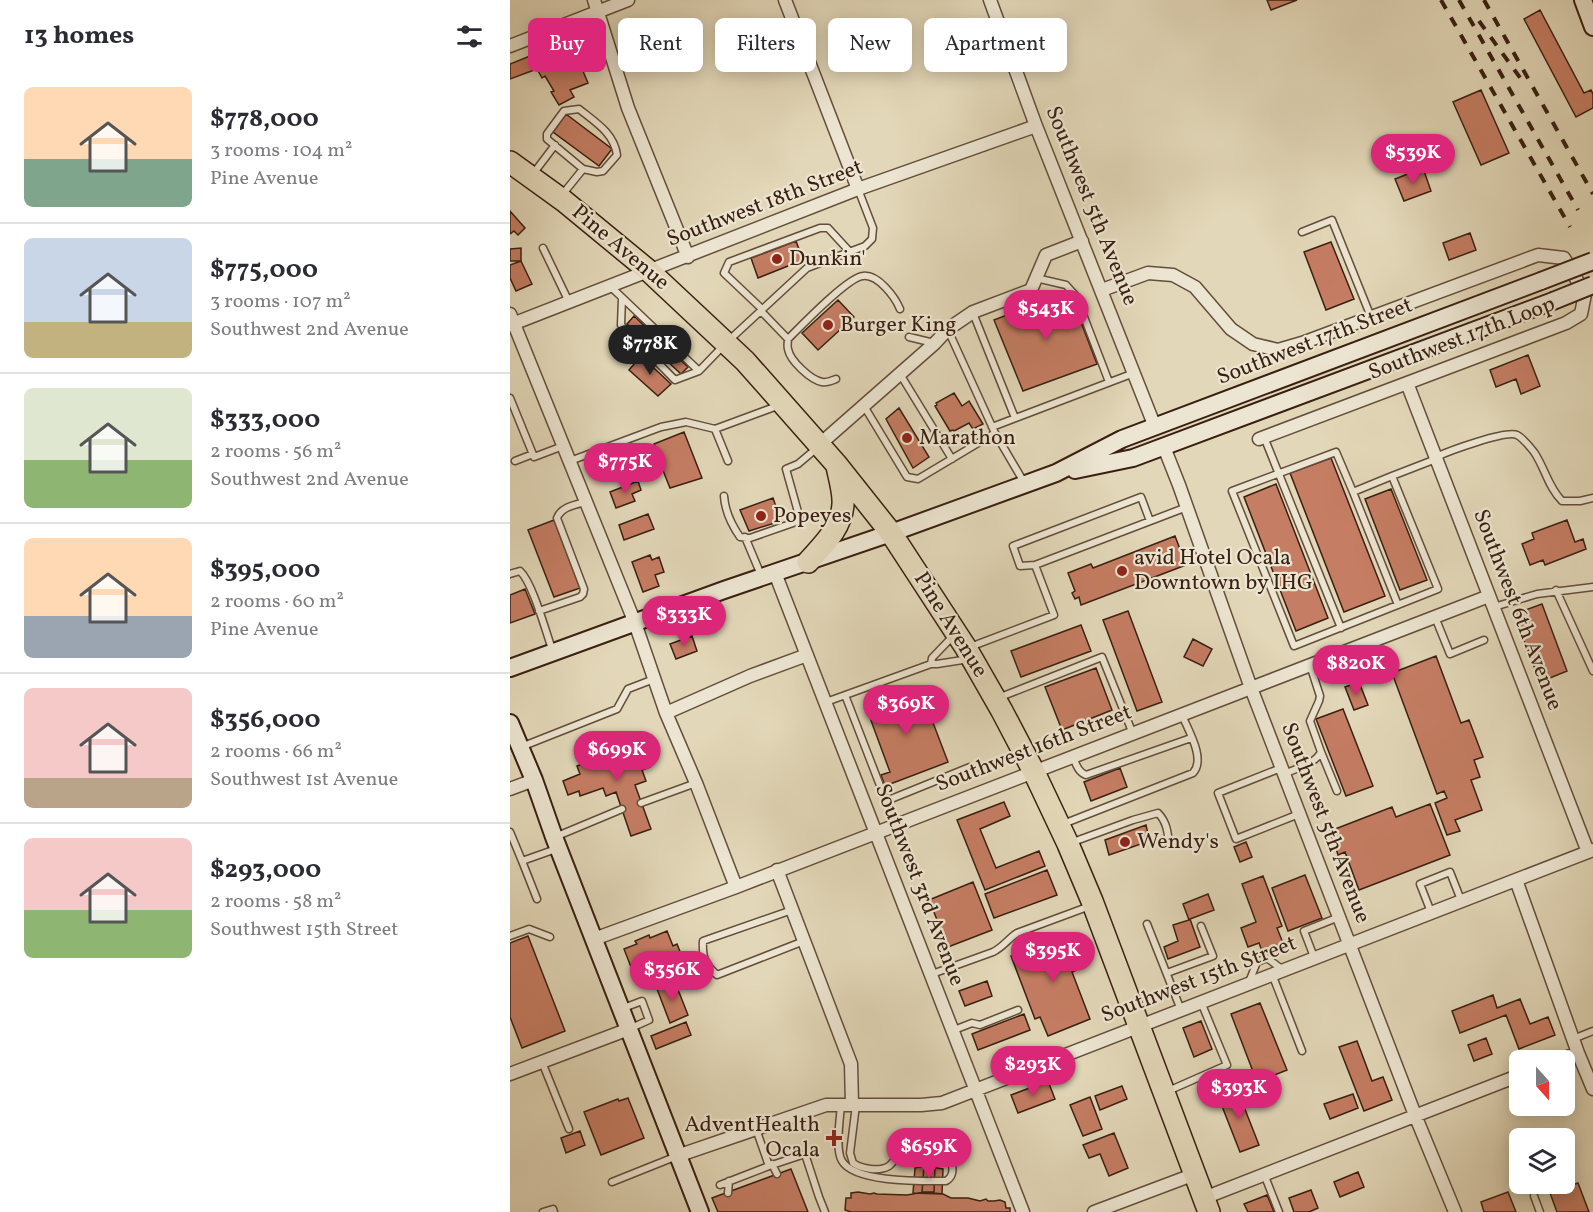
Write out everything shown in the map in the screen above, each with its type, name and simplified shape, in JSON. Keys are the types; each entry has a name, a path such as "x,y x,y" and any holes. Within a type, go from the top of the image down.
{"highway":[{"name":"Pine Avenue","path":"510,162 560,198 650,271 745,361 837,465 891,533 965,646 1034,772 1064,835 1093,904 1207,1205"},
{"path":"808,562 832,535 839,521 843,504 837,465"}],"main road":[{"path":"1583,0 1593,27"},
{"name":"Southwest 17th Street","path":"510,668 1025,485 1056,473 1122,439 1593,261"},
{"name":"Southwest 17th Street","path":"1056,473 1133,458 1593,285"},
{"path":"510,723 534,780 699,1212"}],"street":[{"path":"510,46 596,6 628,0"},
{"path":"785,0 858,189"},
{"name":"Southwest 5th Avenue","path":"990,0 1036,126 1155,427"},
{"path":"596,6 628,108 688,257"},
{"name":"Southwest 18th Street","path":"511,321 569,302 688,257 858,189 1036,126"},
{"path":"819,446 948,329 973,312 1031,290 1046,255 1082,241"},
{"name":"Southwest 17th Loop","path":"1102,290 1148,273 1173,275 1196,287 1232,329 1253,344 1278,350 1302,344 1538,255 1564,258 1585,294 1581,314 1566,323 1262,438"},
{"path":"511,321 635,623 666,713 736,887"},
{"name":"Southwest 6th Avenue","path":"1407,383 1590,851"},
{"name":"Southwest 5th Avenue","path":"1164,447 1251,688 1338,917 1455,1212"},
{"name":"Southwest 3rd Avenue","path":"768,575 807,655 826,702 1023,1212"},
{"name":"Southwest 16th Street","path":"594,939 736,887 1435,617 1492,602"},
{"path":"666,713 750,676 807,655"},
{"path":"510,789 534,780"},
{"name":"Southwest 15th Street","path":"677,1156 826,1105 931,1105 942,1103 1590,851"},
{"path":"777,870 851,1064 850,1105"},
{"path":"1516,879 1593,1089"},
{"path":"511,1070 542,1062 629,1029"},
{"path":"1207,1205 1264,1174 1509,1079"},
{"path":"1094,1212 1195,1174"}],"lane":[{"path":"579,109 608,132 616,147 617,155 603,171 583,169 547,140 547,134 564,111 579,109"},
{"path":"531,177 555,146"},
{"path":"560,198 583,169"},
{"path":"622,298 621,325 675,380 699,371 807,268 865,246 872,239 873,228 858,189"},
{"path":"1302,232 1332,220 1371,318"},
{"path":"836,379 826,382 812,378 796,363 788,349 788,339 724,273 729,262 820,228 828,228 850,252"},
{"path":"543,248 569,302"},
{"path":"788,339 857,277 868,276 878,280 896,299 900,309"},
{"path":"1036,278 1066,285 1076,296 1109,382"},
{"path":"610,286 699,371"},
{"path":"973,312 1015,418"},
{"path":"948,329 993,430 1025,485"},
{"path":"909,337 935,343"},
{"path":"864,406 907,477 918,479 1015,418 1134,373"},
{"path":"900,374 952,459"},
{"path":"510,398 534,457 563,446"},
{"path":"570,461 661,428 686,422 715,429 783,404"},
{"path":"715,429 728,461"},
{"path":"1353,492 1454,450 1509,434 1519,435 1534,452 1554,493 1562,501 1593,498"},
{"path":"1262,438 1279,473 1341,628"},
{"path":"724,496 725,509 732,526 740,537 750,538 793,523 800,519 786,469 798,464 819,446"},
{"path":"1392,476 1438,589 1294,646 1232,491 1336,452 1398,604"},
{"path":"515,461 533,454"},
{"path":"1150,521 1141,497 1013,546 1020,566 1035,565 1187,507"},
{"path":"539,611 583,594 584,589 556,519 559,512 564,509 586,501"},
{"path":"745,537 768,575"},
{"path":"931,664 932,658 1054,615 1035,565"},
{"path":"510,574 520,571 525,576 553,652"},
{"path":"1492,602 1556,590 1593,587"},
{"path":"1556,590 1593,671"},
{"path":"1435,617 1450,654 1484,640"},
{"path":"826,702 931,664 938,664 965,646"},
{"path":"995,699 1102,657 1133,734"},
{"path":"1310,665 1320,696 1310,721 1337,790"},
{"path":"520,747 617,709 628,689 655,679"},
{"path":"845,695 886,801 970,767"},
{"path":"1064,835 1197,768 1196,750 1182,714"},
{"path":"1073,757 1082,774 1086,775 1191,738"},
{"path":"1299,814 1236,839 1218,792 1313,761 1321,752"},
{"path":"642,803 696,783"},
{"path":"522,861 622,809"},
{"path":"1064,835 1109,830 1158,813 1163,818 1169,845"},
{"path":"510,832 537,899"},
{"path":"1431,912 1420,884 1450,872 1461,900"},
{"path":"932,974 993,952 1017,933 1093,904"},
{"path":"792,910 703,941 702,954 709,968 717,975 804,941"},
{"path":"1314,957 1304,931 1338,917"},
{"path":"1147,924 1181,1010"},
{"path":"1167,974 1212,956 1201,926"},
{"path":"510,936 529,929 550,937"},
{"path":"1278,972 1302,1051"},
{"path":"1164,1092 1227,1065 1201,1002"},
{"path":"954,1030 972,1023 980,1025 1018,1010"},
{"path":"1573,1039 1593,1031"},
{"path":"542,1062 569,1130"},
{"path":"850,1105 850,1153 853,1163 860,1168 881,1168 890,1166 898,1156 906,1153 933,1152 952,1163 953,1172 950,1179 901,1181 859,1173 848,1167 842,1161 839,1152 850,1105"},
{"path":"755,1129 777,1174"},
{"path":"720,1185 805,1154 825,1212"},
{"path":"612,1182 677,1156"},
{"path":"1264,1174 1279,1212"},
{"path":"728,1193 729,1181"},
{"path":"1534,1196 1540,1212"},
{"path":"543,1212 553,1209 554,1212"}],"building":[{"path":"1267,0 1297,0 1271,10"},
{"path":"1540,10 1584,93 1591,90 1593,94 1593,108 1576,117 1524,19"},
{"path":"528,57 529,72 510,79 510,64"},
{"path":"539,72 583,72 588,83 570,90 574,97 559,105 545,76 542,78"},
{"path":"1481,90 1509,153 1481,165 1453,102"},
{"path":"566,114 612,149 599,166 553,132"},
{"path":"1423,168 1431,191 1404,201 1395,179"},
{"path":"510,211 525,228 518,235 514,231 510,234"},
{"path":"1470,233 1476,250 1449,260 1443,243"},
{"name":"Dunkin'","path":"796,241 803,260 758,278 751,258"},
{"path":"1331,242 1354,299 1326,310 1304,252"},
{"path":"521,248 521,261 510,261 510,249"},
{"path":"521,261 532,284 516,291 510,278 510,265"},
{"path":"1069,291 1097,364 1023,391 994,320"},
{"name":"Burger King","path":"838,300 854,317 818,350 802,333"},
{"path":"634,316 688,367 681,374 627,324"},
{"path":"1528,355 1540,386 1521,394 1516,379 1496,387 1490,370"},
{"path":"641,356 671,384 658,396 629,370"},
{"path":"954,393 962,406 969,401 983,424 973,429 969,423 950,431 935,406 936,403"},
{"name":"Marathon","path":"899,408 929,457 913,468 886,419"},
{"path":"684,432 702,478 670,488 658,458 627,470 622,460 656,449 654,444"},
{"path":"1331,458 1385,596 1344,612 1290,473"},
{"path":"638,481 641,490 632,494 635,501 616,508 610,492"},
{"path":"1276,484 1328,618 1296,631 1244,497"},
{"path":"1391,489 1427,580 1400,590 1365,499"},
{"name":"Popeyes","path":"773,498 781,521 749,531 740,510"},
{"path":"648,514 654,529 624,540 619,525"},
{"path":"554,520 580,588 554,597 528,530"},
{"path":"1567,520 1575,542 1583,539 1586,549 1545,565 1543,560 1530,565 1522,544 1534,539 1532,533"},
{"name":"avid Hotel Ocala Downtown by IHG","path":"1175,536 1186,565 1081,605 1079,597 1075,599 1072,593 1075,591 1068,573 1091,564 1093,568"},
{"path":"650,555 652,560 659,557 664,572 655,575 659,586 643,592 632,562"},
{"path":"525,589 535,614 510,623 510,595"},
{"path":"1542,604 1567,671 1540,682 1514,614"},
{"path":"1128,611 1162,702 1137,711 1103,620"},
{"path":"1081,625 1091,651 1021,677 1011,651"},
{"path":"692,636 697,651 676,659 670,644"},
{"path":"1193,639 1212,649 1203,666 1184,657"},
{"path":"1436,656 1461,723 1469,720 1483,757 1474,760 1480,777 1471,780 1482,810 1455,820 1460,831 1447,835 1435,803 1447,798 1444,791 1437,794 1392,673"},
{"path":"1096,668 1112,710 1062,730 1045,687"},
{"path":"1359,682 1368,705 1354,710 1345,687"},
{"path":"919,686 948,762 885,786 881,775 890,772 866,707"},
{"path":"1343,709 1373,786 1346,796 1316,719"},
{"path":"634,737 637,746 642,745 650,767 642,770 646,781 635,785 651,829 631,836 616,792 606,796 603,788 580,796 579,791 568,795 563,781 580,774 577,766 596,759 598,766 616,760 611,746"},
{"path":"1120,768 1127,787 1091,801 1084,782"},
{"path":"1004,802 1010,816 980,829 996,868 1039,851 1045,866 985,890 957,820"},
{"path":"1430,804 1450,855 1359,890 1345,852 1338,855 1330,831 1392,807 1396,817"},
{"name":"Wendy's","path":"1146,825 1148,834 1144,843 1109,855 1105,840"},
{"path":"1246,842 1252,857 1240,862 1234,847"},
{"path":"1047,870 1057,895 994,918 985,894"},
{"path":"1305,875 1322,918 1288,931 1272,888"},
{"path":"1263,876 1282,926 1277,928 1283,943 1262,951 1259,943 1248,947 1241,928 1256,922 1242,884"},
{"path":"973,882 992,930 948,947 929,900"},
{"path":"1208,894 1214,910 1190,919 1200,947 1168,959 1164,947 1178,941 1173,925 1189,920 1183,904"},
{"path":"667,931 673,946 677,944 681,954 674,956 675,958 682,955 687,969 683,971 685,977 653,989 650,981 638,985 624,949 637,944 635,941 649,935 650,938"},
{"path":"1070,933 1083,967 1072,972 1090,1019 1048,1036 1040,1017 1035,1019 1011,956"},
{"path":"528,936 565,1031 522,1048 510,1017 510,943"},
{"path":"987,981 992,996 965,1006 959,991"},
{"path":"675,982 688,1015 670,1023 657,989"},
{"path":"1493,995 1497,1008 1520,999 1530,1024 1548,1017 1555,1035 1519,1049 1506,1015 1460,1033 1452,1011"},
{"path":"1260,1003 1287,1070 1257,1082 1231,1014"},
{"path":"1024,1014 1030,1030 978,1050 972,1034"},
{"path":"1201,1021 1212,1049 1194,1057 1183,1028"},
{"path":"686,1022 691,1035 656,1049 651,1036"},
{"path":"1486,1038 1492,1054 1474,1061 1468,1045"},
{"path":"1357,1041 1372,1081 1383,1077 1392,1100 1364,1111 1339,1047"},
{"path":"1048,1081 1055,1099 1018,1113 1011,1095"},
{"path":"1122,1086 1127,1099 1100,1110 1095,1096"},
{"path":"1237,1089 1259,1145 1240,1152 1218,1096"},
{"path":"1353,1094 1358,1108 1330,1119 1324,1104"},
{"path":"1090,1097 1102,1129 1083,1136 1070,1105"},
{"path":"628,1098 644,1138 601,1155 584,1112 618,1099 619,1101"},
{"path":"580,1131 585,1145 566,1153 561,1138"},
{"path":"1114,1133 1128,1168 1109,1176 1100,1154 1089,1158 1083,1145"},
{"path":"924,1166 935,1167 934,1192 922,1192"},
{"path":"924,1166 943,1169 942,1194 913,1193 915,1168"},
{"path":"791,1169 808,1212 718,1212 712,1198"},
{"path":"1358,1172 1364,1187 1340,1197 1334,1182"},
{"path":"1578,1183 1589,1212 1557,1212 1550,1194 1575,1194 1575,1184"},
{"path":"1311,1190 1318,1208 1309,1212 1294,1212 1289,1198"},
{"name":"AdventHealth Ocala","path":"924,1192 943,1194 951,1198 980,1201 1000,1200 1005,1202 1006,1208 1010,1208 1010,1212 851,1212 845,1210 846,1198 851,1198 851,1193 907,1195"},
{"path":"1508,1192 1516,1212 1484,1212 1481,1202"},
{"path":"1267,1195 1274,1212 1248,1212 1244,1204"}],"railway":[{"path":"1441,0 1570,227"},
{"path":"1459,0 1578,210"},
{"path":"1484,0 1593,194"},
{"path":"1479,21 1521,79"}],"place":[{"name":"Dunkin'","path":"777,259"},
{"name":"Burger King","path":"828,325"},
{"name":"Marathon","path":"907,438"},
{"name":"Popeyes","path":"761,516"},
{"name":"avid Hotel Ocala Downtown by IHG","path":"1122,571"},
{"name":"Wendy's","path":"1125,842"},
{"name":"AdventHealth Ocala","path":"834,1138"}]}
